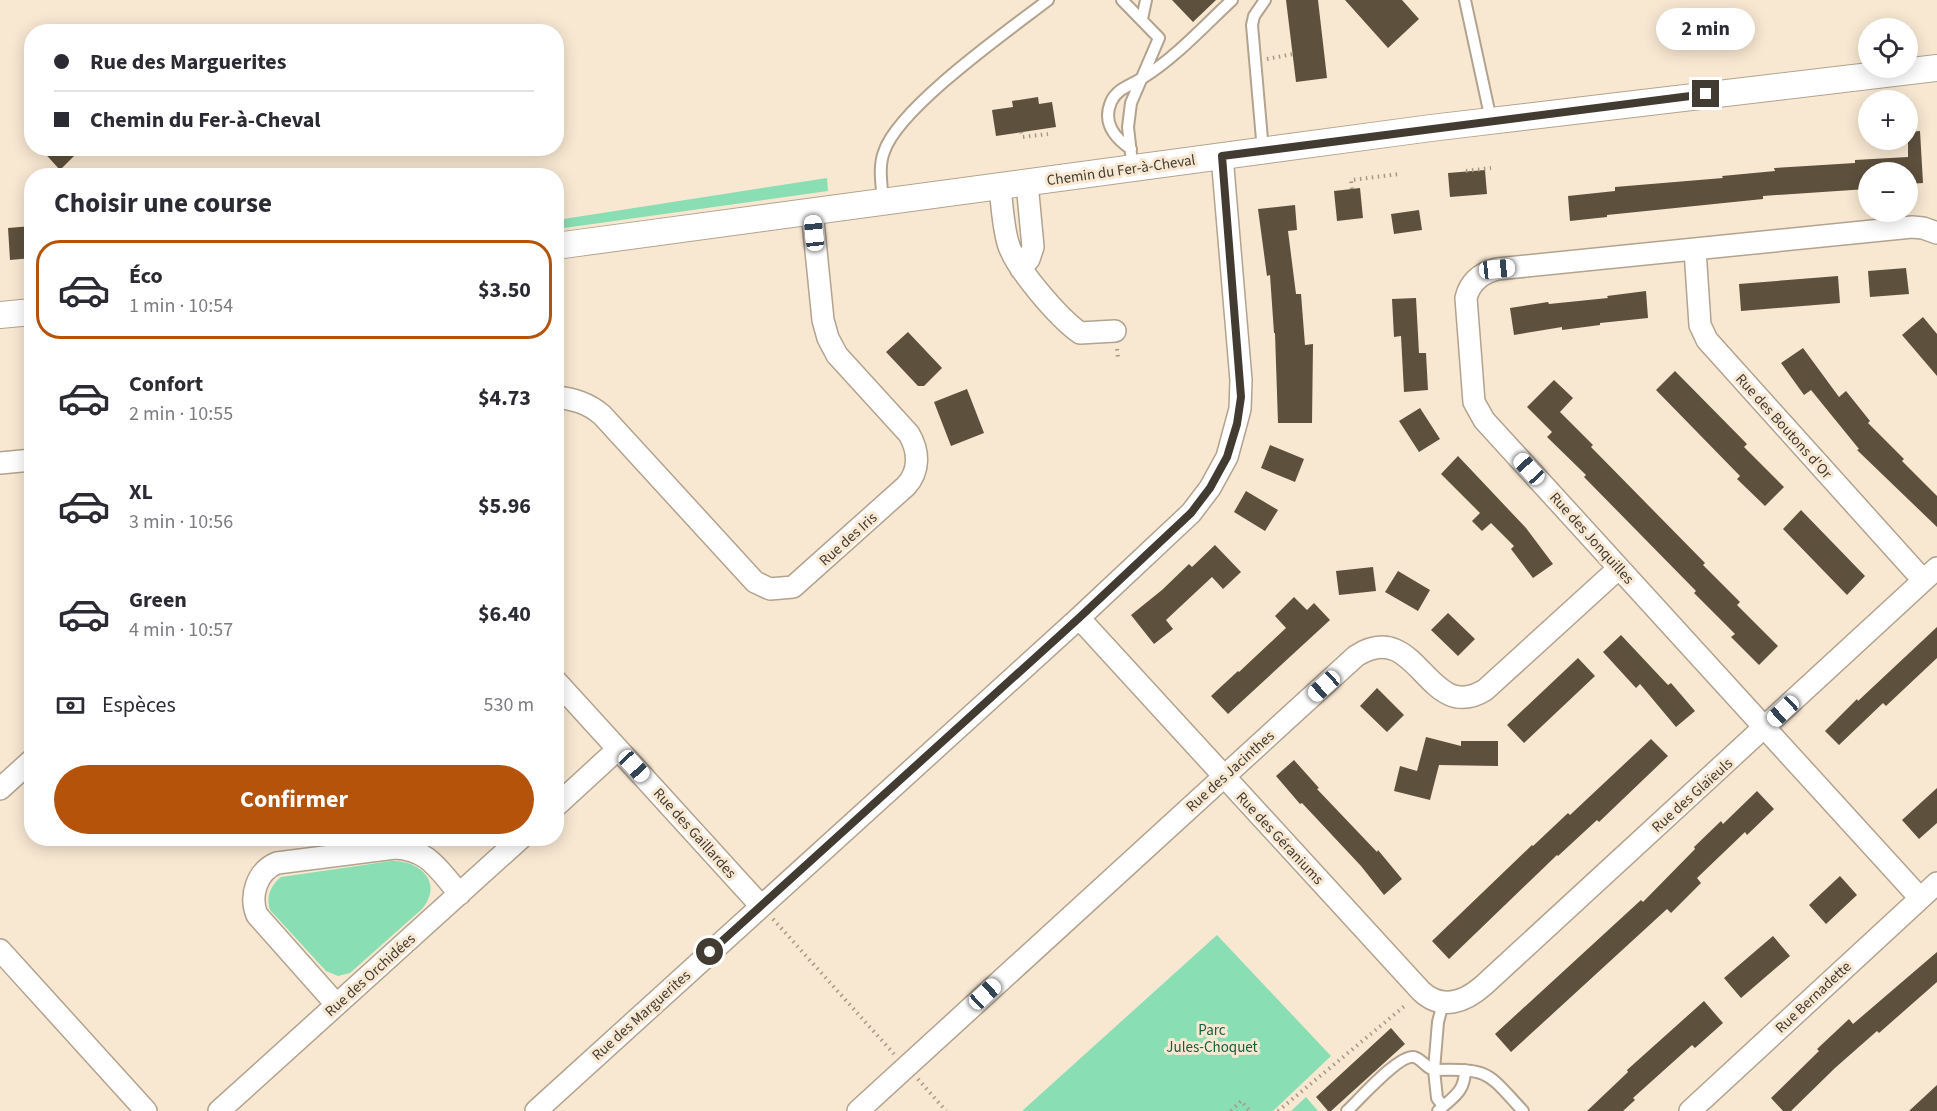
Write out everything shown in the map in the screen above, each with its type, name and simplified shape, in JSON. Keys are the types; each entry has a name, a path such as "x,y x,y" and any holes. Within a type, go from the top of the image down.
{"street":[{"name":"Chemin du Fer-à-Cheval","path":"564,245 1027,183 1132,159 1222,156 1491,121 1937,68"},
{"name":"Rue des Marguerites","path":"536,1111 766,911 1199,504 1222,468 1233,441 1240,410 1241,380 1222,156"},
{"path":"1022,269 1033,247 1027,183"},
{"path":"1000,187 1007,240 1012,254 1035,287 1078,332 1084,334 1115,330"},
{"name":"Rue des Iris","path":"564,398 588,405 602,415 755,582 763,587 778,590 789,588 800,582 906,486 914,474 917,460 916,448 909,434 837,355 828,338 823,320 812,212"},
{"name":"Rue des Jonquilles","path":"1920,898 1484,420 1476,408 1472,382 1466,298 1468,291 1479,277 1497,269 1912,227 1937,233"},
{"name":"Rue des Boutons d'Or","path":"1695,250 1700,325 1707,340 1930,574"},
{"path":"0,315 24,313"},
{"path":"0,463 24,461"},
{"name":"Rue des Jacinthes","path":"858,1111 1356,656 1373,648 1386,647 1397,650 1452,697 1463,698 1479,694 1619,568"},
{"name":"Rue des Glaïeuls","path":"1440,1002 1460,1002 1472,996 1930,574"},
{"name":"Rue des Géraniums","path":"1079,618 1421,991 1440,1002"},
{"name":"Rue des Gaillardes","path":"564,690 766,911"},
{"path":"564,799 618,749"},
{"path":"0,789 24,767"},
{"name":"Rue des Orchidées","path":"219,1111 511,846"},
{"path":"336,1004 257,915 254,908 256,889 266,870 277,863 404,848 417,851 428,858 460,894"},
{"name":"Rue Bernadette","path":"1690,1111 1937,883"},
{"path":"0,950 146,1111"}],"lane":[{"path":"883,202 882,158 888,142 901,123 935,90 1048,0"},
{"path":"1122,0 1160,38 1131,103 1129,116 1132,159"},
{"path":"1142,19 1146,0"},
{"path":"1132,159 1108,122 1110,104 1115,95 1141,79 1174,53 1232,0"},
{"path":"1263,151 1252,25 1254,16 1265,0"},
{"path":"1465,0 1491,121"},
{"path":"1440,1002 1434,1070 1437,1098 1441,1108 1462,1089 1465,1084 1465,1070"},
{"path":"1347,1111 1403,1059 1415,1057 1434,1070 1479,1071 1489,1075 1523,1111"}],"path":[{"path":"1254,61 1293,54"},
{"path":"1022,132 1022,137 1048,134"},
{"path":"1466,171 1491,168"},
{"path":"1352,189 1351,180 1400,174"},
{"path":"766,911 897,1057"},
{"path":"1278,1111 1411,1001"},
{"path":"916,1077 946,1111"},
{"path":"1231,1111 1241,1101 1250,1111"}],"green space":[{"path":"827,178 828,191 564,228 564,219"},
{"path":"391,861 411,864 426,874 431,890 428,899 422,909 350,973 338,976 326,971 270,910 268,901 270,892 281,877"},
{"name":"Parc Jules-Choquet","path":"1217,935 1331,1056 1273,1111 1022,1111"},
{"path":"1306,1097 1318,1111 1291,1111"}],"building":[{"path":"1172,0 1216,0 1193,22"},
{"path":"1286,0 1318,0 1327,78 1296,82"},
{"path":"1345,0 1402,0 1419,19 1388,48"},
{"path":"1038,97 1039,104 1052,102 1056,127 996,136 992,110 1013,107 1012,101"},
{"path":"1918,131 1920,131 1923,183 1918,183 1918,162 1858,162 1858,190 1763,196 1763,199 1570,221 1568,196 1615,191 1615,187 1775,171 1774,168 1908,157 1908,150 1918,150"},
{"path":"47,156 74,156 62,168 58,168"},
{"path":"1485,170 1487,194 1450,197 1448,173"},
{"path":"1360,188 1363,218 1337,221 1334,191"},
{"path":"1295,205 1297,230 1288,231 1296,294 1301,294 1305,345 1313,344 1312,423 1278,423 1275,333 1270,275 1267,276 1258,209"},
{"path":"1419,210 1422,230 1394,234 1391,214"},
{"path":"24,227 24,259 10,260 8,228"},
{"path":"1906,268 1909,294 1870,297 1868,271"},
{"path":"1838,276 1840,303 1741,311 1739,284"},
{"path":"1646,291 1648,318 1562,330 1562,327 1514,335 1510,308 1548,302 1549,304 1608,298 1607,296"},
{"path":"1416,298 1419,353 1426,353 1428,390 1404,392 1401,336 1394,337 1392,299"},
{"path":"1923,317 1937,334 1937,376 1902,335"},
{"path":"908,332 942,368 924,386 918,386 886,352"},
{"path":"1803,348 1839,397 1846,391 1870,421 1868,423 1937,496 1937,527 1857,450 1859,449 1811,390 1804,395 1781,363"},
{"path":"1675,371 1747,444 1744,447 1784,487 1765,506 1737,479 1740,476 1656,390"},
{"path":"1554,380 1573,398 1560,412 1593,445 1591,447 1705,563 1703,565 1740,602 1737,605 1778,646 1759,665 1731,637 1735,634 1694,593 1696,591 1547,437 1552,432 1527,407"},
{"path":"967,389 984,433 951,446 934,402"},
{"path":"1420,408 1440,439 1419,452 1399,421"},
{"path":"1270,445 1304,459 1295,482 1261,468"},
{"path":"1458,456 1526,528 1553,564 1533,578 1511,549 1514,546 1491,523 1482,531 1472,521 1480,513 1441,474"},
{"path":"1246,491 1278,510 1265,531 1234,512"},
{"path":"1801,510 1865,576 1847,595 1783,529"},
{"path":"1215,545 1241,572 1223,589 1212,577 1166,620 1173,629 1154,644 1131,615 1189,564 1192,567"},
{"path":"1373,567 1376,591 1339,595 1336,571"},
{"path":"1398,571 1430,590 1418,611 1385,592"},
{"path":"1294,597 1307,610 1314,603 1330,620 1228,714 1211,696 1286,628 1275,616"},
{"path":"1448,613 1475,639 1458,656 1431,630"},
{"path":"1937,627 1937,658 1886,706 1883,703 1839,745 1825,731"},
{"path":"1621,635 1668,685 1671,683 1695,711 1676,727 1640,684 1636,688 1603,652"},
{"path":"1578,658 1595,676 1524,743 1507,725"},
{"path":"1377,688 1404,715 1387,732 1360,706"},
{"path":"1426,737 1461,746 1461,741 1498,741 1498,766 1439,765 1430,800 1394,791 1400,766 1417,771"},
{"path":"1651,739 1668,756 1599,822 1597,820 1557,855 1449,959 1432,941 1532,845 1568,813 1570,815"},
{"path":"1294,760 1319,788 1317,789 1377,852 1378,850 1402,879 1384,895 1361,866 1276,776"},
{"path":"1937,788 1937,823 1919,839 1902,820"},
{"path":"1757,791 1774,809 1747,835 1745,832 1697,878 1701,883 1671,913 1667,909 1511,1052 1495,1034 1641,900 1643,902 1695,849 1694,847 1721,821 1723,824"},
{"path":"1840,876 1857,895 1826,924 1809,905"},
{"path":"1773,936 1790,956 1741,998 1724,978"},
{"path":"1937,952 1937,982 1835,1068 1791,1111 1783,1111 1771,1098 1819,1051 1817,1049 1849,1019 1853,1024"},
{"path":"1704,1001 1723,1023 1695,1048 1692,1045 1633,1098 1635,1100 1623,1111 1587,1111 1628,1072 1627,1070"},
{"path":"1391,1028 1405,1044 1331,1111 1328,1111 1316,1097"},
{"path":"1937,1085 1937,1111 1909,1111"}],"route":[{"path":"710,952 1079,618 1191,513 1210,488 1222,468 1233,441 1241,397 1222,156 1706,94"}]}
